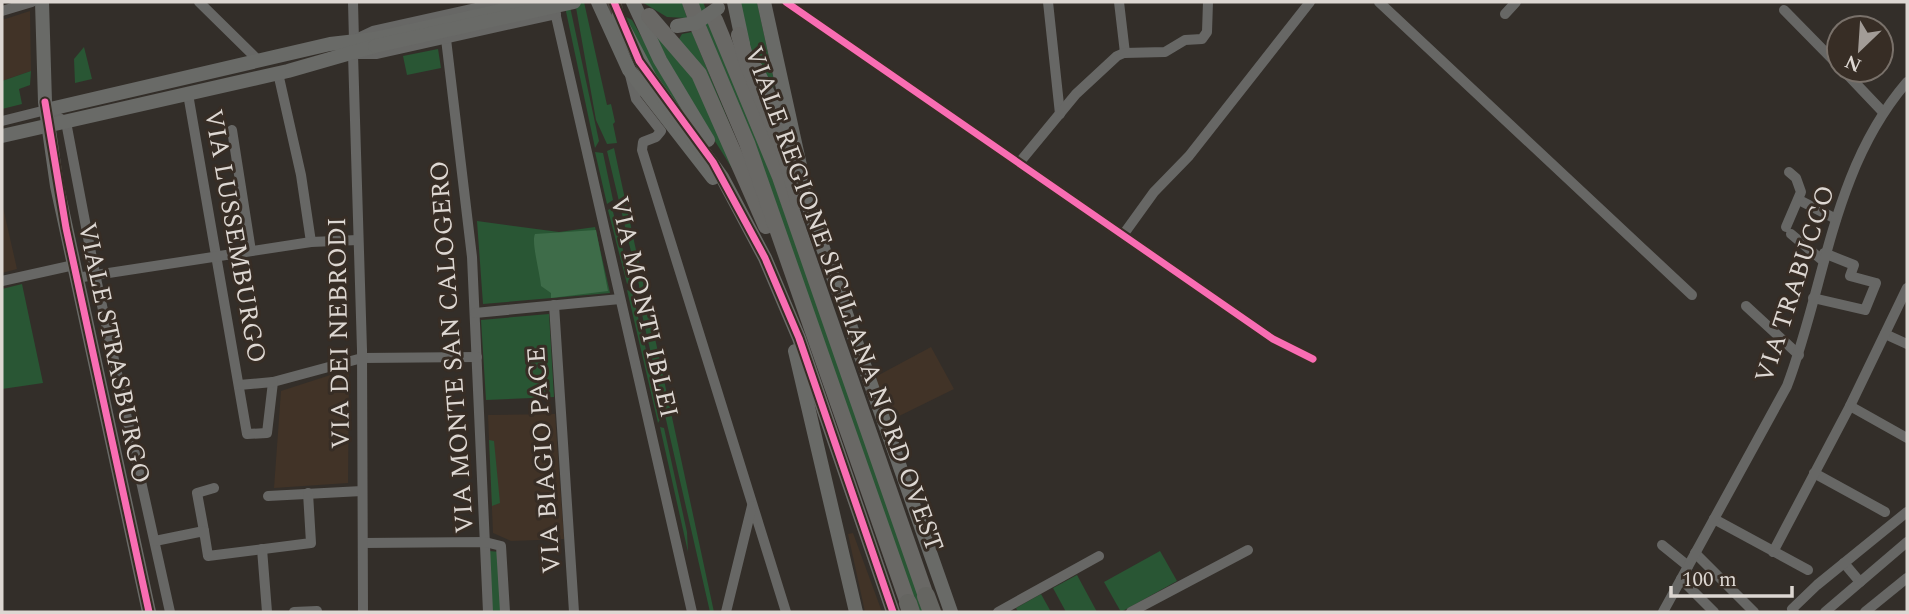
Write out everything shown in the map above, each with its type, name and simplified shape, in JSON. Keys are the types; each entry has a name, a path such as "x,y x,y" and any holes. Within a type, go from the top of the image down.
{"main road":[{"path":"636,7 699,74 829,374"},
{"name":"VIALE REGIONE SICILIANA NORD OVEST","path":"715,8 775,165 929,604"},
{"name":"VIALE REGIONE SICILIANA NORD OVEST","path":"695,16 747,143 829,374 903,610"},
{"path":"739,35 748,66 785,154 846,368"}],"street":[{"path":"2,11 32,2"},
{"name":"VIALE STRASBURGO","path":"42,2 48,126 75,272 149,612"},
{"path":"199,2 259,61"},
{"name":"VIA DEI NEBRODI","path":"353,2 362,358 363,612"},
{"path":"2,136 278,73 354,47 373,31 464,6 503,2"},
{"path":"2,121 259,61 354,47 540,2"},
{"path":"375,42 574,2"},
{"path":"598,2 629,70 636,99 661,131 656,137 643,142 642,150 786,612"},
{"path":"734,2 739,35 796,156"},
{"name":"VIALE REGIONE SICILIANA NORD OVEST","path":"764,2 796,156 841,305 951,612"},
{"path":"786,2 1273,339 1313,359"},
{"path":"1048,2 1059,114"},
{"path":"1119,2 1125,53"},
{"path":"1019,163 1102,67 1125,53 1165,52 1185,40 1202,39 1207,32 1208,2"},
{"path":"1123,235 1154,192 1189,156 1310,2"},
{"path":"1379,2 1692,295"},
{"path":"1505,14 1516,2"},
{"path":"636,7 677,26 696,23 715,8"},
{"path":"636,7 671,80 732,180 765,258"},
{"path":"1784,10 1825,52"},
{"name":"VIA MONTI IBLEI","path":"446,39 555,13 692,612"},
{"name":"VIALE REGIONE SICILIANA NORD OVEST","path":"618,17 639,61 708,155 765,258 808,363 845,473 903,610"},
{"path":"354,47 376,54 446,39"},
{"name":"VIA MONTE SAN CALOGERO","path":"446,39 470,220 488,612"},
{"path":"230,68 227,76 233,84"},
{"path":"629,70 745,222"},
{"path":"278,73 301,175 311,242"},
{"path":"204,74 211,81 207,90"},
{"name":"VIA TRABUCCO","path":"1663,612 1757,445 1799,355 1823,257 1836,219 1882,111 1907,82"},
{"path":"1856,84 1882,111"},
{"name":"VIA LUSSEMBURGO","path":"188,94 247,434 267,433 273,382"},
{"path":"46,110 66,122"},
{"name":"VIALE STRASBURGO","path":"66,122 95,274 170,612"},
{"path":"233,130 251,251"},
{"path":"1789,172 1796,178 1801,192 1788,231 1823,257 1854,265 1850,276 1876,284 1865,310 1813,298"},
{"path":"1799,200 1836,219"},
{"path":"2,281 75,272 95,274 311,242 358,240"},
{"path":"1773,552 1850,406 1907,288"},
{"path":"780,293 828,483 856,612"},
{"path":"475,313 620,299"},
{"name":"VIA BIAGIO PACE","path":"554,305 574,612"},
{"path":"1746,306 1799,355"},
{"path":"1885,334 1907,344"},
{"name":"VIA LUSSEMBURGO","path":"239,385 273,382 362,358 477,357"},
{"path":"1850,406 1907,438"},
{"path":"108,424 128,420"},
{"path":"828,483 826,463 830,456 837,458 845,473"},
{"path":"1814,473 1885,512"},
{"path":"214,488 197,493 208,556 311,543 309,493"},
{"path":"268,496 362,491"},
{"path":"726,612 752,505"},
{"path":"1794,612 1792,609 1800,601 1907,512"},
{"path":"1714,519 1808,570"},
{"path":"155,541 204,531"},
{"path":"363,544 485,542 503,549 505,612"},
{"path":"1825,612 1907,542"},
{"path":"1662,545 1688,566"},
{"path":"262,549 267,612"},
{"path":"1131,612 1248,551"},
{"path":"1695,553 1754,612"},
{"path":"998,612 1098,556"},
{"path":"1844,563 1860,582"},
{"path":"1865,612 1907,578"},
{"path":"1681,579 1714,612"},
{"path":"294,612 317,611"}],"shaded area":[{"path":"30,11 31,71 2,81 2,20"},
{"path":"2,203 17,269 2,273"},
{"path":"931,347 954,389 893,419 886,412 877,388 877,376"},
{"path":"349,369 348,483 274,488 281,391"},
{"path":"555,414 564,539 511,541 493,533 488,415"},
{"path":"853,533 882,612 865,612 848,534"}],"green space":[{"path":"564,2 569,2 599,141 595,148"},
{"path":"575,2 584,2 607,105 611,104 617,143 607,144 596,120"},
{"path":"642,2 682,2 687,18 667,17"},
{"path":"696,2 703,2 752,121 926,612 919,612"},
{"path":"739,2 757,2 775,85 773,88 746,42"},
{"path":"605,6 632,20 685,114 611,19"},
{"path":"650,28 691,69 737,176 680,86"},
{"path":"692,32 750,174 679,39 682,34"},
{"path":"84,47 92,79 75,83 74,59"},
{"path":"438,49 441,68 407,75 403,56"},
{"path":"31,71 30,85 19,89 22,104 2,109 2,81"},
{"path":"614,148 714,612 710,612 641,310 639,285 607,151"},
{"path":"595,152 603,153 613,200 607,204"},
{"path":"612,208 631,281 627,284 608,210"},
{"path":"477,221 559,232 595,227 610,293 483,304"},
{"path":"596,230 608,291 551,298 551,293 541,286 535,234"},
{"path":"22,284 43,383 2,389 2,289"},
{"path":"627,290 632,292 662,416 658,423"},
{"path":"549,314 554,397 486,400 481,320"},
{"path":"660,427 664,428 687,532 688,552"},
{"path":"489,440 494,441 500,503 492,506"},
{"path":"489,551 500,552 502,612 492,612"},
{"path":"1160,551 1177,581 1121,612 1104,582"},
{"path":"1077,575 1097,612 1066,612 1053,588"},
{"path":"1041,594 1051,612 1018,612 1016,608"}],"tunnel":[{"path":"614,2 618,17"}],"cycle path":[{"path":"614,2 639,61 713,162 765,258 799,338 893,612"},
{"path":"786,2 1273,339 1313,359"},
{"path":"45,102 66,228 149,612"}]}
